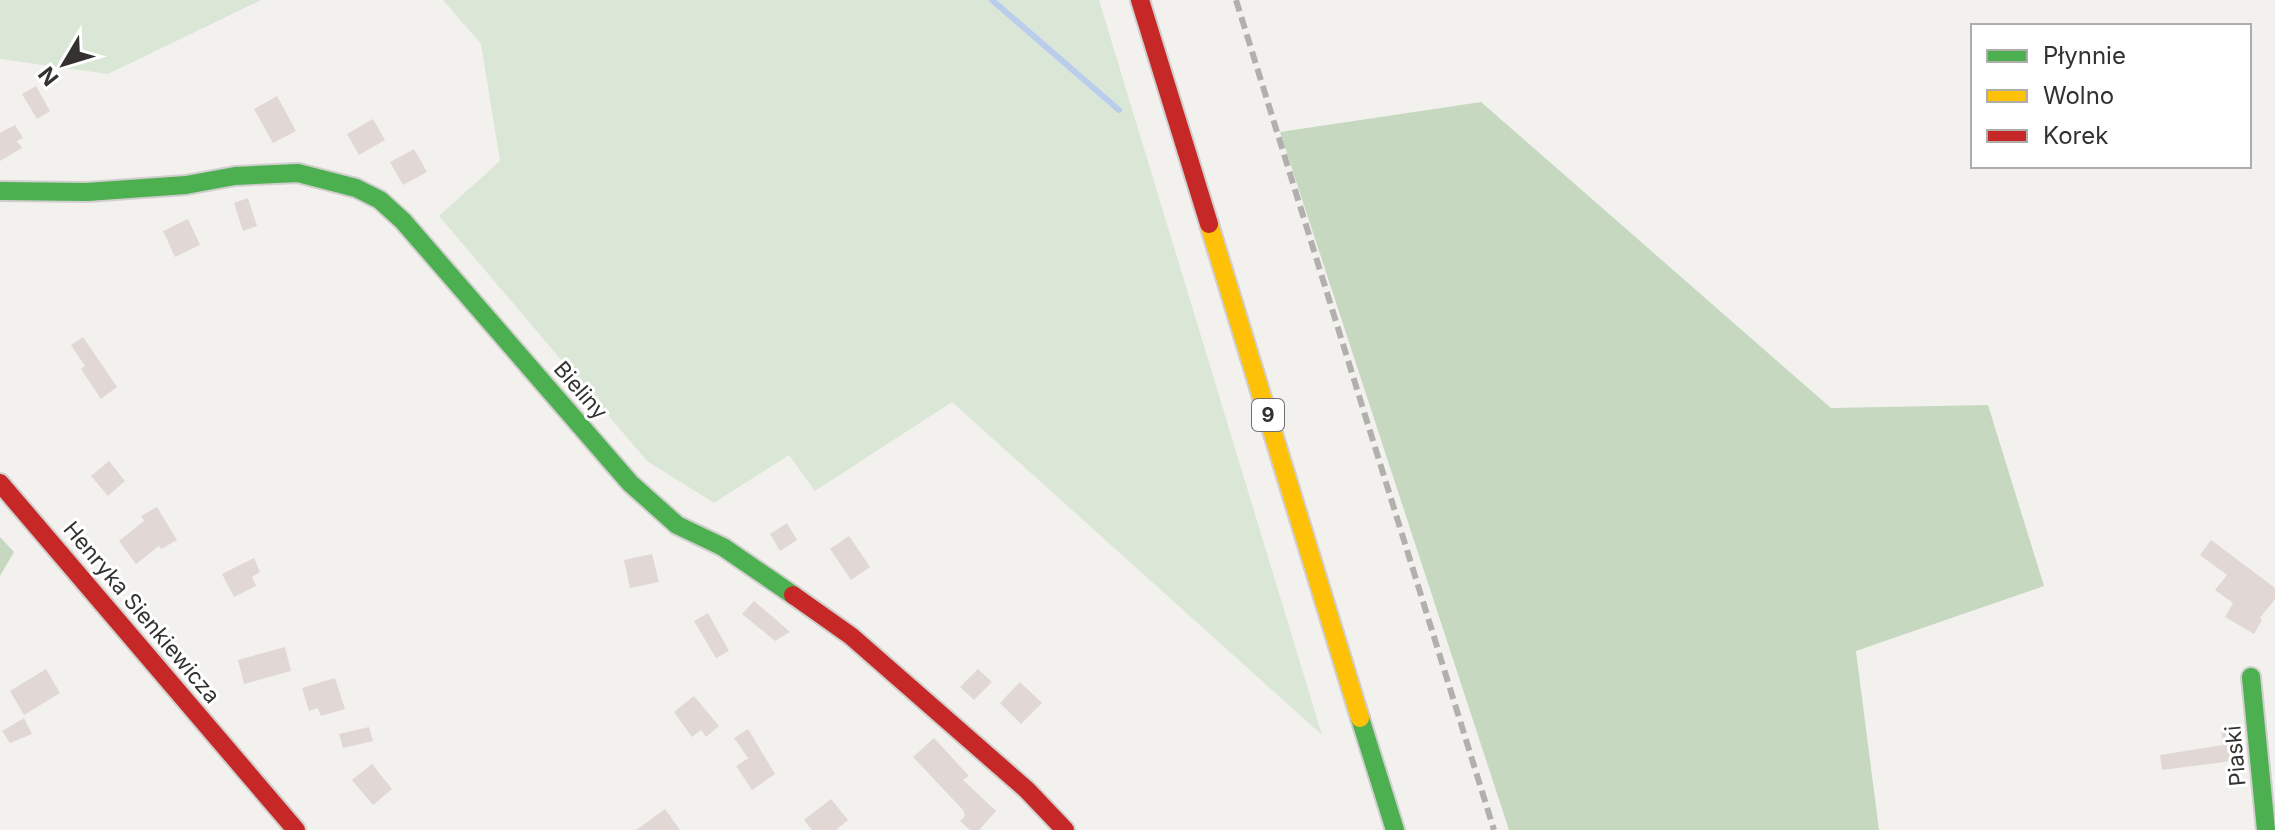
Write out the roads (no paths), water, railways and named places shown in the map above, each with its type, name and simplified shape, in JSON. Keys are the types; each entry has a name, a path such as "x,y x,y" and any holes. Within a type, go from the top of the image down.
{"street":[{"name":"9","path":"1140,0 1395,830"},
{"name":"Bieliny","path":"0,191 87,192 186,185 235,176 298,173 356,188 380,200 403,221 630,483 677,525 723,547 851,636 1027,790 1065,830"},
{"name":"Henryka Sienkiewicza","path":"0,483 296,830"},
{"name":"Piaski","path":"2251,677 2266,830"}],"waterway":[{"path":"992,0 1119,110"}],"railway":[{"path":"1236,0 1494,830"}]}
